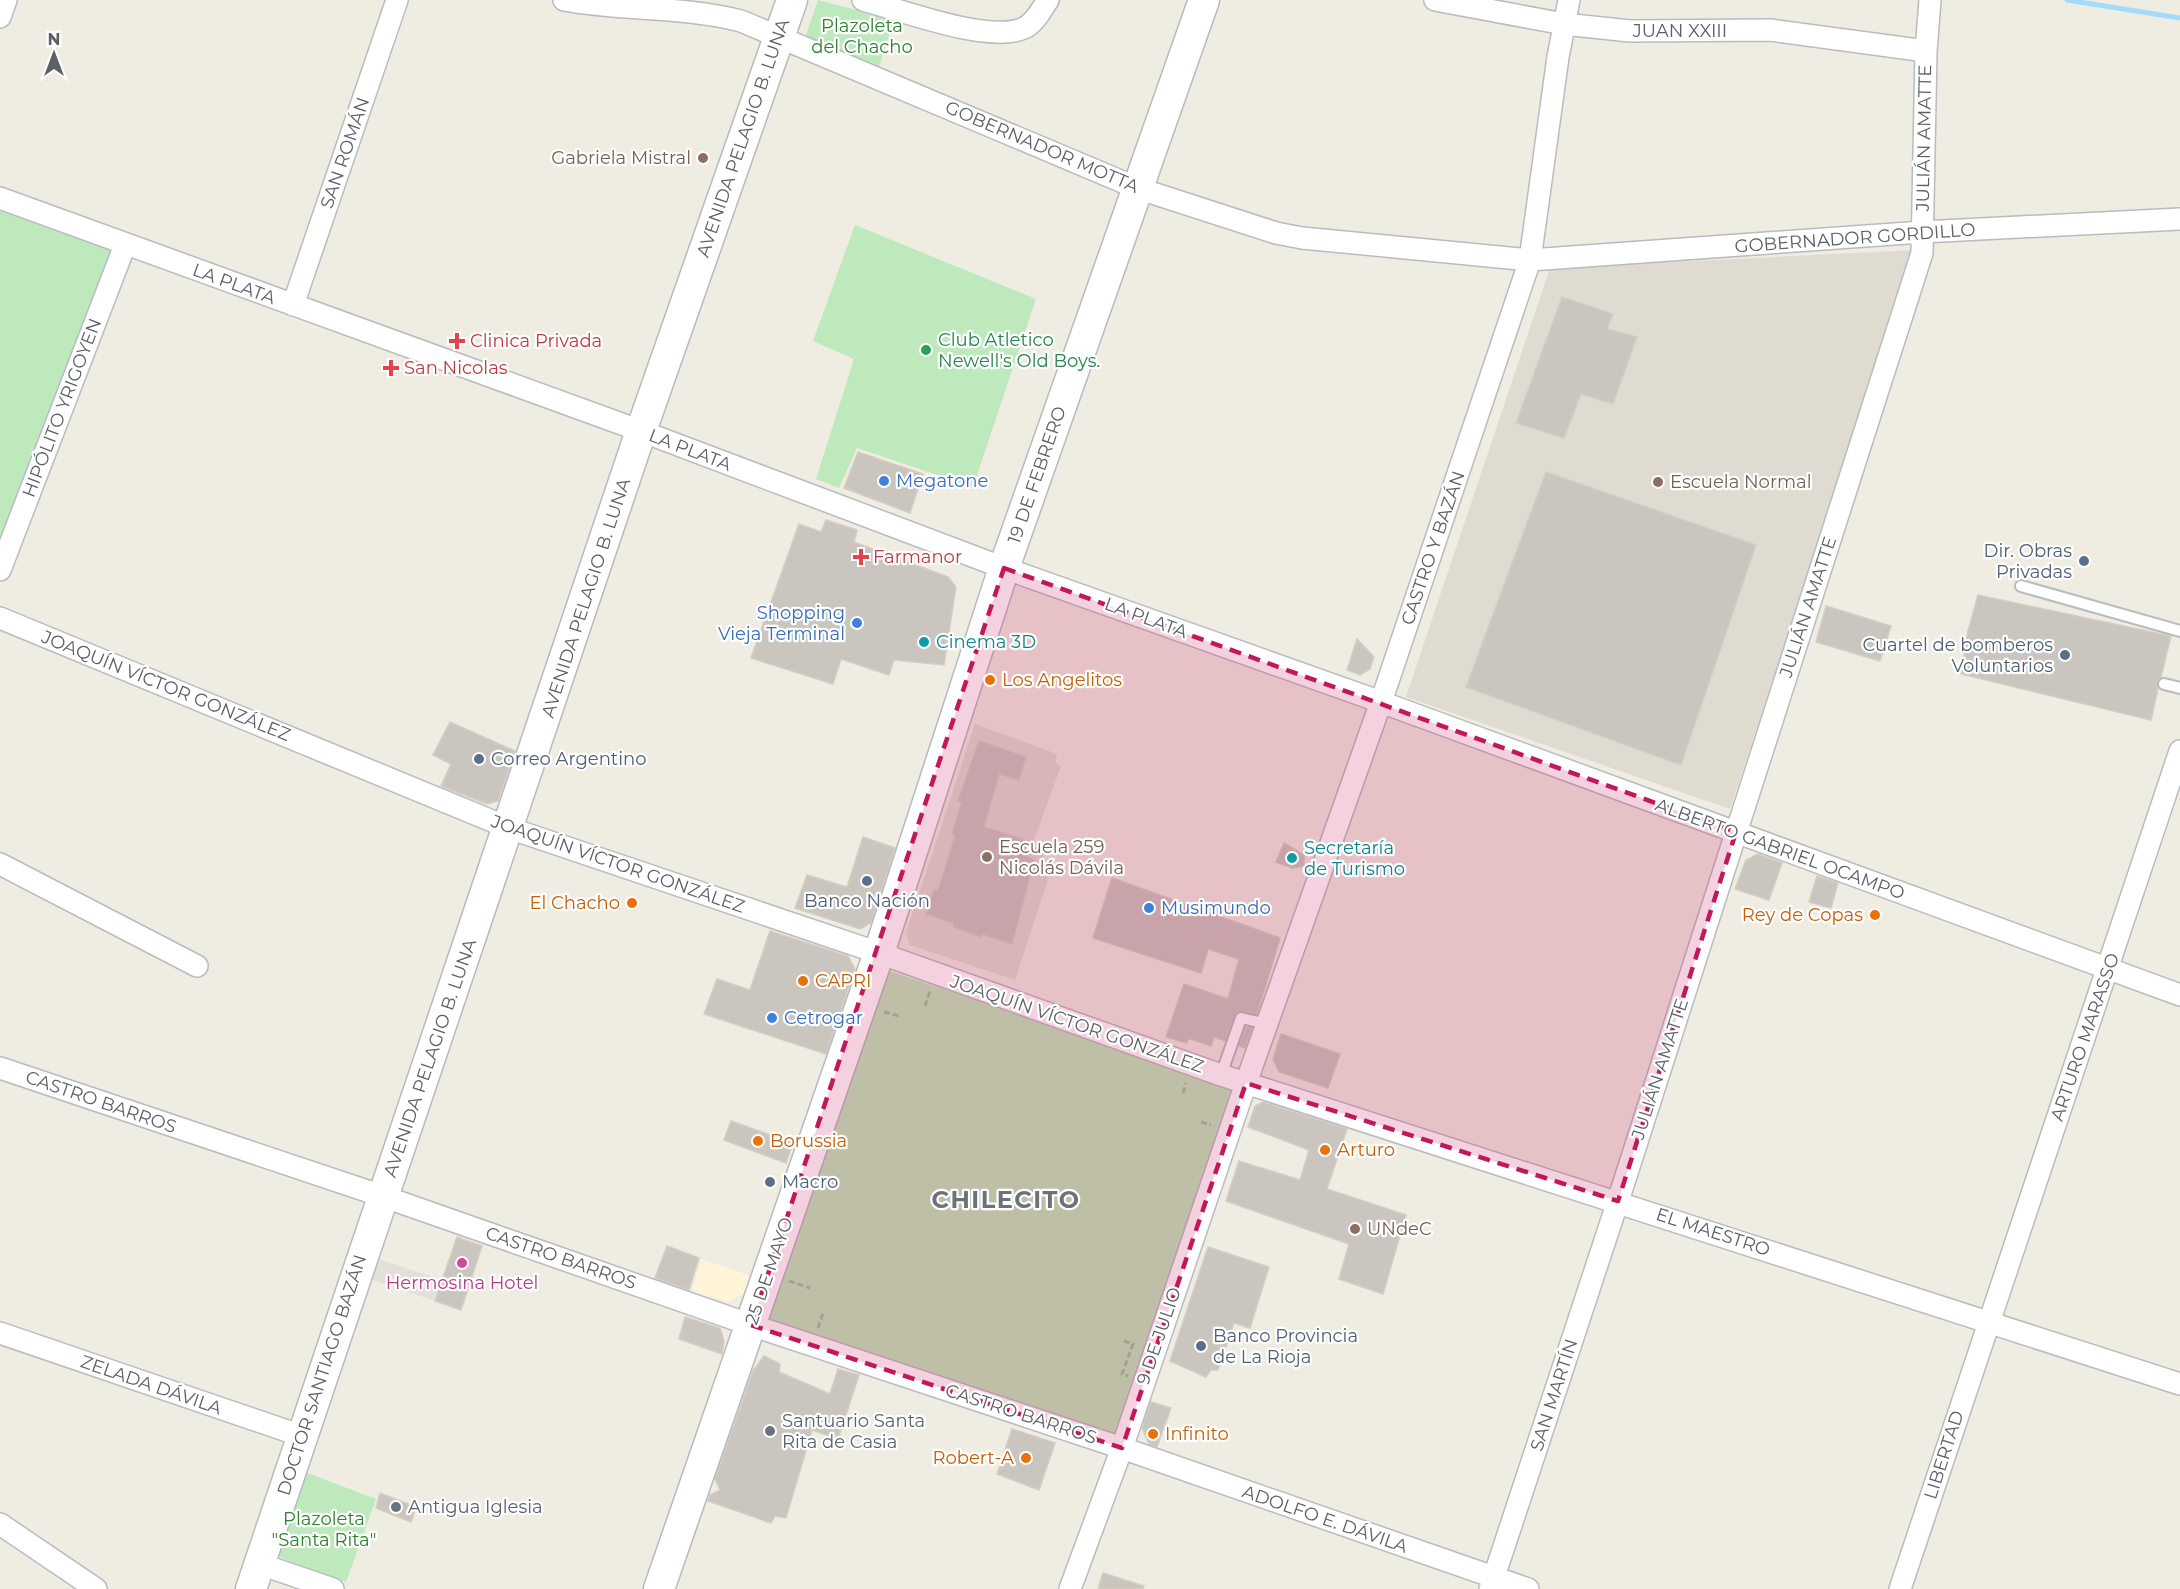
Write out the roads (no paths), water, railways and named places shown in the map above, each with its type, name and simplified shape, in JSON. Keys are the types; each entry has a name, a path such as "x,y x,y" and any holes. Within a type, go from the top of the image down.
{"main road":[{"name":"AVENIDA PELAGIO B. LUNA","path":"382,1196 509,828 641,431 792,0"},
{"name":"19 DE FEBRERO","path":"879,953 1004,568 1204,0"},
{"name":"25 DE MAYO","path":"658,1589 879,953"},
{"name":"DOCTOR SANTIAGO BAZÁN","path":"256,1576 382,1196"}],"street":[{"path":"0,17 6,0"},
{"name":"SAN ROMÁN","path":"293,305 398,0"},
{"name":"GOBERNADOR MOTTA","path":"564,0 591,5 710,13 741,21 1137,188 1276,233 1302,238 1530,260"},
{"path":"863,0 972,30 1002,32 1014,31 1031,24 1048,0"},
{"name":"JUAN XXIII","path":"1435,0 1563,24 1630,31 1770,30 1926,51"},
{"name":"CASTRO Y BAZÁN","path":"1246,1083 1381,702 1530,260 1563,24 1569,0"},
{"name":"JULIÁN AMATTE","path":"1618,1201 1922,253 1926,51 1930,0"},
{"name":"LA PLATA","path":"0,198 641,431 1004,568 1381,702"},
{"name":"GOBERNADOR GORDILLO","path":"1530,260 1922,232 2180,219"},
{"name":"HIPÓLITO YRIGOYEN","path":"0,570 125,245"},
{"name":"JOAQUÍN VÍCTOR GONZÁLEZ","path":"0,618 509,828 879,953 1246,1083"},
{"name":"ALBERTO GABRIEL OCAMPO","path":"1381,702 2180,995"},
{"name":"ARTURO MARASSO","path":"1988,1322 2180,751"},
{"path":"0,864 197,966"},
{"name":"CASTRO BARROS","path":"0,1068 382,1196 751,1325 1122,1448"},
{"name":"EL MAESTRO","path":"1246,1083 2180,1384"},
{"name":"9 DE JULIO","path":"1070,1589 1122,1448 1246,1083"},
{"name":"SAN MARTÍN","path":"1492,1583 1618,1201"},
{"name":"LIBERTAD","path":"1900,1589 1988,1322"},
{"name":"ZELADA DÁVILA","path":"0,1334 302,1436"},
{"name":"ADOLFO E. DÁVILA","path":"1122,1448 1492,1583 1528,1589"},
{"path":"0,1524 96,1589"},
{"path":"256,1576 333,1589"}],"lane":[{"path":"2021,586 2180,631"},
{"path":"2164,684 2180,688"},
{"path":"1221,1075 1241,1018 1267,1024"}],"waterway":[{"path":"2067,0 2180,18"}],"place":[{"name":"Gabriela Mistral","path":"703,158"},
{"name":"Clinica Privada","path":"457,341"},
{"name":"Club Atletico Newell's Old Boys.","path":"926,350"},
{"name":"San Nicolas","path":"391,368"},
{"name":"Megatone","path":"884,481"},
{"name":"Escuela Normal","path":"1658,482"},
{"name":"Farmanor","path":"861,557"},
{"name":"Dir. Obras Privadas","path":"2084,561"},
{"name":"Shopping Vieja Terminal","path":"857,623"},
{"name":"Cinema 3D","path":"924,642"},
{"name":"Cuartel de bomberos Voluntarios","path":"2065,655"},
{"name":"Los Angelitos","path":"990,680"},
{"name":"Correo Argentino","path":"479,759"},
{"name":"Escuela 259 Nicolás Dávila","path":"987,857"},
{"name":"Secretaría de Turismo","path":"1292,858"},
{"name":"Banco Nación","path":"867,881"},
{"name":"El Chacho","path":"632,903"},
{"name":"Musimundo","path":"1149,908"},
{"name":"Rey de Copas","path":"1875,915"},
{"name":"CAPRI","path":"803,981"},
{"name":"Cetrogar","path":"772,1018"},
{"name":"Borussia","path":"758,1141"},
{"name":"Arturo","path":"1325,1150"},
{"name":"Macro","path":"770,1182"},
{"name":"UNdeC","path":"1355,1229"},
{"name":"Hermosina Hotel","path":"462,1263"},
{"name":"Banco Provincia de La Rioja","path":"1201,1346"},
{"name":"Santuario Santa Rita de Casia","path":"770,1431"},
{"name":"Infinito","path":"1153,1434"},
{"name":"Robert-A","path":"1026,1458"},
{"name":"Antigua Iglesia","path":"396,1507"}],"district":[{"name":"CHILECITO","path":"1006,1200"}],"park label":[{"name":"Plazoleta del Chacho","path":"862,36"},
{"name":"Plazoleta \"Santa Rita\"","path":"324,1529"}]}
